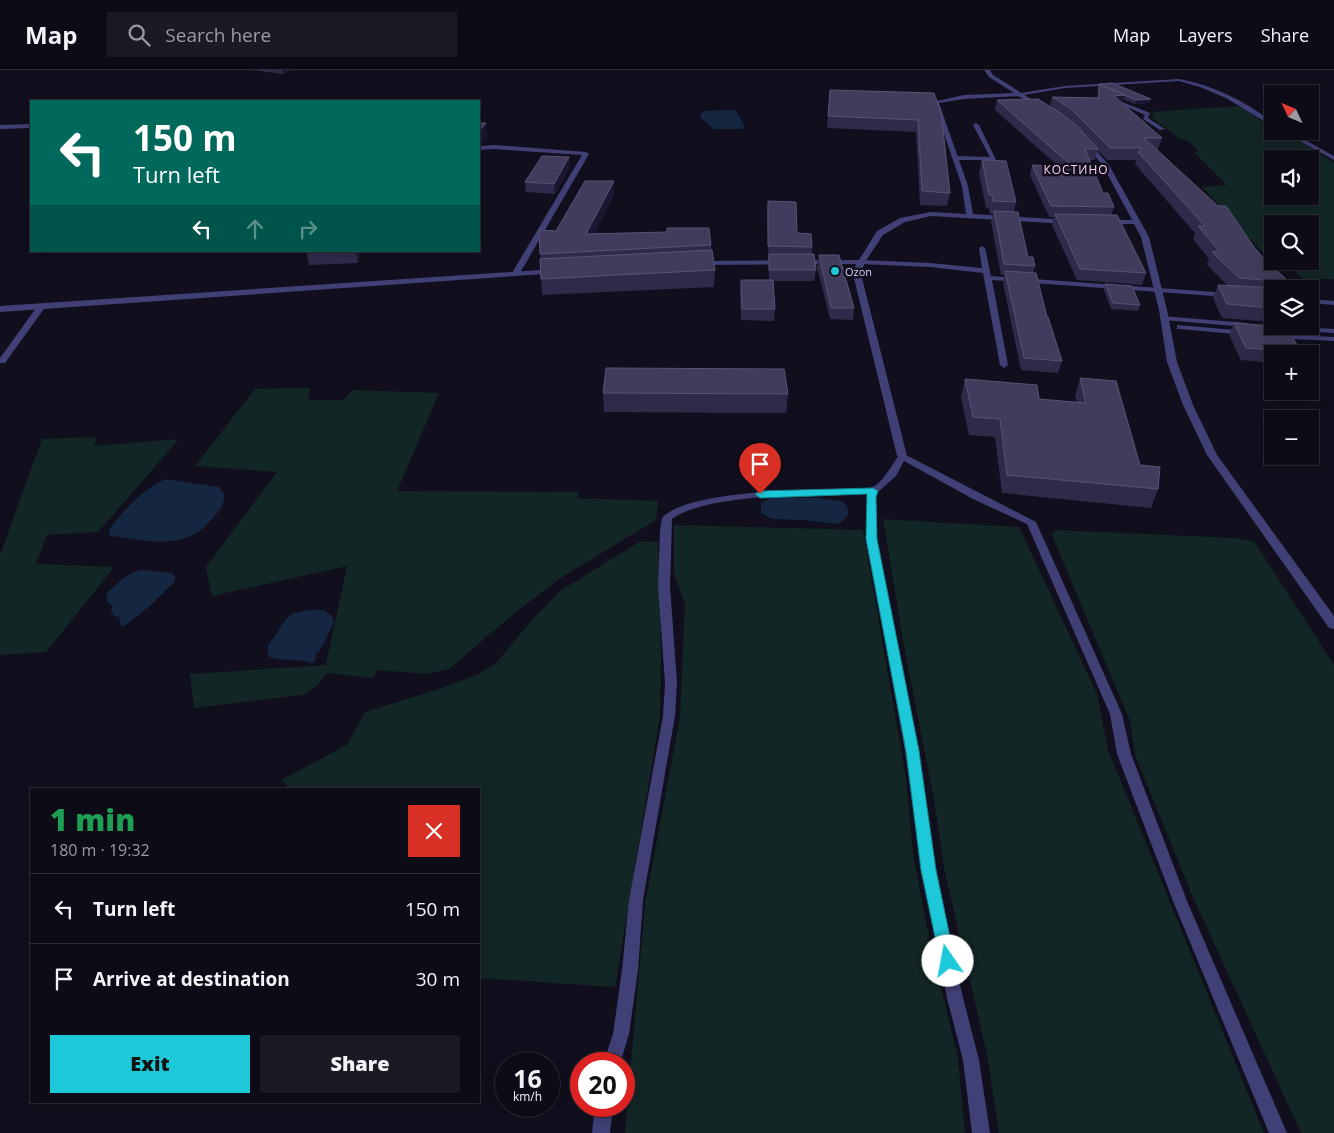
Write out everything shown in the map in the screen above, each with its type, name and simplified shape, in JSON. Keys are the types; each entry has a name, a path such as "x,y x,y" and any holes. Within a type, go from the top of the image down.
{"street":[{"path":"987,70 991,76 1049,112"},
{"path":"970,216 965,186 957,158 936,102 958,98 1018,94"},
{"path":"1082,138 1106,165 1145,237 1176,375 1208,448 1334,625"},
{"path":"902,456 857,274 861,262 880,233 903,220 931,214 1076,223"},
{"path":"1093,222 1137,222"},
{"path":"691,263 861,262"},
{"path":"0,309 563,270"}],"lane":[{"path":"1018,94 1065,87 1171,79 1190,81 1212,89 1255,111 1264,118"},
{"path":"1084,86 1098,92"},
{"path":"1105,95 1148,114 1145,118 1162,129"},
{"path":"957,158 994,159 976,125"},
{"path":"0,128 30,126"},
{"path":"1301,140 1334,158"},
{"path":"480,148 494,147 586,154 516,273"},
{"path":"982,248 1004,365"},
{"path":"861,262 930,264 987,274 1234,296"},
{"path":"1319,302 1334,303"},
{"path":"2,361 42,306"},
{"path":"1165,322 1258,330"},
{"path":"1334,331 1268,331 1334,339"},
{"path":"981,1133 971,1060 955,998 928,870 912,751 872,539 871,497 873,491 893,474 902,456 977,497 1032,522 1116,714 1124,754 1180,901 1278,1133"},
{"path":"615,1052 620,1034 630,970 636,900 669,716 671,683 664,586 667,518 678,510 690,506 739,497 784,493 873,491"},
{"path":"601,1133 603,1117"}],"green space":[{"path":"1240,106 1264,122 1264,140 1295,140 1314,150 1264,150 1264,205 1319,205 1319,153 1334,163 1334,279 1302,279 1294,270 1319,270 1319,215 1264,215 1264,254 1202,187 1227,185 1194,152 1199,151 1188,141 1180,139 1151,117 1155,116 1149,112"},
{"path":"310,388 308,400 343,400 352,390 439,393 397,491 579,492 577,498 658,501 656,520 562,577 517,611 449,669 427,674 378,670 373,678 327,673 318,685 302,695 194,708 190,674 326,665 347,566 212,596 206,567 277,472 195,466 255,389"},
{"path":"97,437 94,446 179,439 98,532 47,535 36,564 114,567 46,652 0,655 0,555 42,439"},
{"path":"883,519 1019,527 1097,694 1108,750 1264,1133 999,1133 987,1054 945,873 934,799 904,647"},
{"path":"674,525 863,530 906,778 913,853 929,938 958,1058 965,1133 625,1133 626,1117 635,1117 635,1052 632,1052 645,904 680,717 685,604 674,574"},
{"path":"1055,530 1234,538 1254,541 1334,665 1334,1133 1301,1133 1192,895 1135,755 1130,721 1052,535"},
{"path":"641,541 658,542 661,654 660,716 615,987 480,978 480,788 288,788 281,780 347,745 365,712 439,689 479,674 496,663 532,620 560,591"}],"water":[{"path":"736,110 745,127 741,129 713,129 700,117 704,111"},
{"path":"166,479 219,487 224,494 221,508 201,530 189,537 164,542 110,536 109,530 128,507 150,488"},
{"path":"771,498 817,498 841,501 845,503 848,509 848,515 842,522 836,524 773,519 761,513 761,503"},
{"path":"142,570 172,573 175,576 175,581 150,606 124,626 121,626 119,617 114,616 111,611 112,606 107,601 107,593 127,576"},
{"path":"324,610 332,616 334,623 323,645 316,653 315,661 312,663 277,659 268,656 268,645 289,616 304,611"}],"building":[{"path":"1112,83 1151,99 1136,100 1099,84"},
{"path":"1099,84 1125,95 1114,96 1162,138 1144,138 1218,206 1226,206 1264,259 1264,270 1276,270 1287,280 1239,278 1212,252 1219,251 1198,226 1205,226 1138,152 1142,148 1110,148 1071,109 1052,97 1099,98"},
{"path":"830,90 934,93 941,112 950,193 922,191 918,120 828,116"},
{"path":"1038,99 1076,125 1098,149 1085,149 1103,193 1108,193 1114,207 1051,206 1032,165 1073,167 997,100"},
{"path":"480,123 486,123 480,130"},
{"path":"542,156 569,157 554,184 525,182"},
{"path":"982,160 1006,161 1016,202 993,201 992,195 989,195"},
{"path":"585,181 614,181 586,234 667,232 667,228 709,228 711,245 540,254 539,230 556,231"},
{"path":"768,201 796,202 797,233 811,234 812,247 768,246"},
{"path":"994,211 1018,212 1028,257 1033,257 1035,266 1004,264"},
{"path":"1055,214 1117,215 1146,273 1080,269"},
{"path":"712,250 715,270 541,279 540,259"},
{"path":"769,254 814,254 816,270 769,270"},
{"path":"819,255 839,255 854,308 831,308"},
{"path":"1005,271 1036,273 1047,317 1062,361 1024,358"},
{"path":"741,280 773,280 775,309 742,309"},
{"path":"1105,284 1132,286 1140,305 1113,303"},
{"path":"1218,285 1264,287 1264,307 1227,304"},
{"path":"1234,323 1264,325 1264,335 1291,335 1297,345 1264,345 1264,349 1246,348"},
{"path":"606,368 784,369 788,394 603,393"},
{"path":"1080,378 1116,381 1140,465 1160,467 1158,489 1007,475 1000,419 973,417 965,379 1037,385 1039,399 1086,403"}],"place":[{"name":"Ozon","path":"835,271"}],"district":[{"name":"КОСТИНО","path":"1076,169"}],"route":[{"path":"760,494 860,493 873,491 871,497 872,539 912,751 928,870 948,961"}]}
